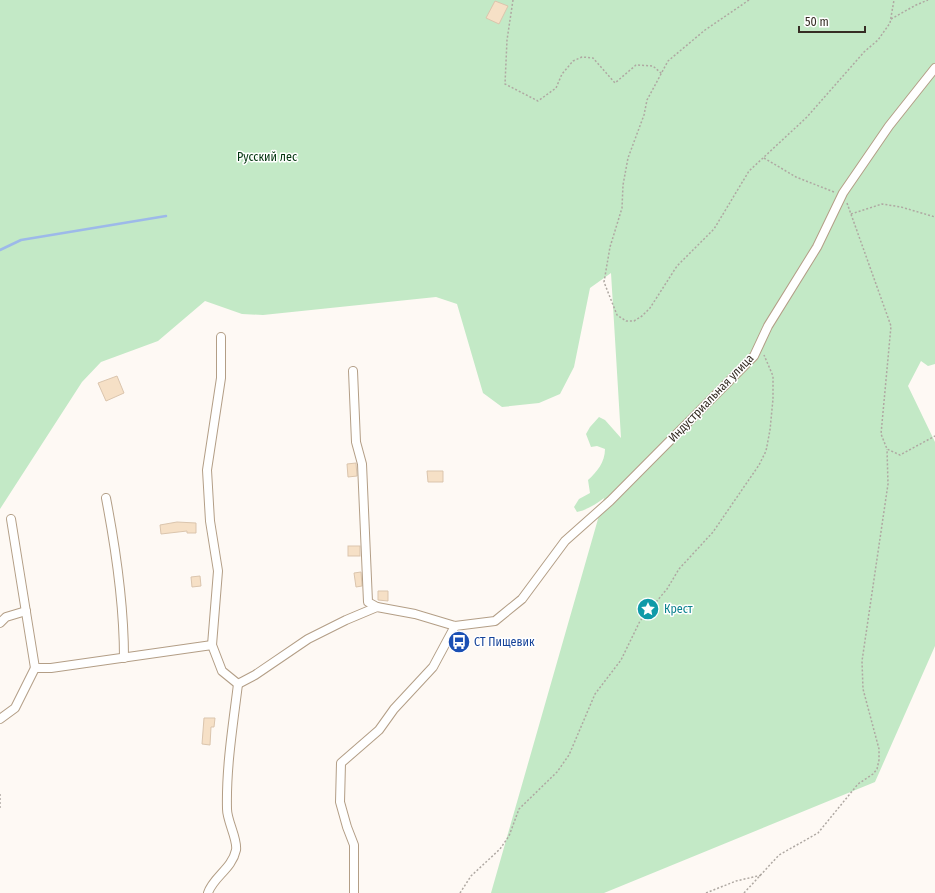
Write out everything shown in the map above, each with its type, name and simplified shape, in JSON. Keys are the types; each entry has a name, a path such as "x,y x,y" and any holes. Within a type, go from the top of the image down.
{"street":[{"name":"Индустриальная улица","path":"455,626 495,621 522,599 565,541 610,501 749,362 754,356 768,326 817,247 844,193 889,126 935,68"},
{"path":"221,337 221,378 207,470 210,521 218,571 212,644 222,671 238,684"},
{"path":"353,371 356,442 362,464 368,602 377,607 415,614 455,626 433,667 394,709 379,730 341,763 340,802 346,827 354,845 354,893"},
{"path":"106,498 112,529 124,627 124,658"},
{"path":"0,720 15,708 35,668 11,519"},
{"path":"238,684 308,639 346,620 377,607"},
{"path":"0,623 6,617 26,611"},
{"path":"35,668 51,668 212,644"},
{"path":"208,893 211,884 220,877 230,865 237,849 227,813 226,782 238,684"}],"path":[{"path":"513,0 506,40 506,84 538,101 556,88 562,74 573,61 582,58 593,58 615,83 636,65 653,66 662,74"},
{"path":"749,0 705,30 668,61 647,100 644,115 628,158 623,184 622,208 610,247 604,282 617,315 626,321 634,321 650,308 677,266 714,229 749,171 808,117 860,58 878,40 887,29 891,19 894,0"},
{"path":"891,19 928,0"},
{"path":"744,893 782,853 818,833 858,784 873,774 878,764 879,749 863,689 862,661 888,484 887,450 881,434 891,326 844,193 835,193 796,177 764,158"},
{"path":"851,214 882,204 901,207 935,217"},
{"path":"460,893 471,876 500,849 509,836 519,809 557,772 569,755 595,694 620,660 640,622 667,589 679,569 713,532 760,465 766,451 770,430 773,399 773,376 759,344"},
{"path":"887,450 900,455 935,436"},
{"path":"0,794 0,810"},
{"path":"706,893 736,881 762,875"}],"green space":[{"name":"Русский лес","path":"0,0 935,0 935,364 928,366 921,361 908,386 935,442 935,646 875,782 604,893 491,893 604,498 581,511 577,512 574,507 579,499 590,493 588,480 600,466 605,454 605,449 597,446 591,447 586,434 599,417 605,420 621,438 611,273 590,288 574,367 560,394 539,403 502,407 483,393 457,304 436,297 263,315 242,314 205,301 158,341 101,362 82,382 0,509"}],"building":[{"path":"495,1 508,6 499,24 486,18"},
{"path":"117,376 124,393 106,401 98,383"},
{"path":"356,463 357,476 348,477 347,464"},
{"path":"427,471 443,471 443,482 428,482"},
{"path":"177,522 196,523 196,533 187,533 187,531 161,534 160,525"},
{"path":"348,546 360,546 360,556 348,556"},
{"path":"361,572 362,586 356,587 354,573"},
{"path":"200,576 201,586 192,587 191,577"},
{"path":"378,591 388,591 388,601 378,600"},
{"path":"204,718 215,718 214,727 211,727 210,745 202,744"}],"waterway":[{"path":"0,250 21,240 166,216"}],"place":[{"name":"Крест","path":"648,609"},
{"name":"СТ Пищевик","path":"459,642"}]}
